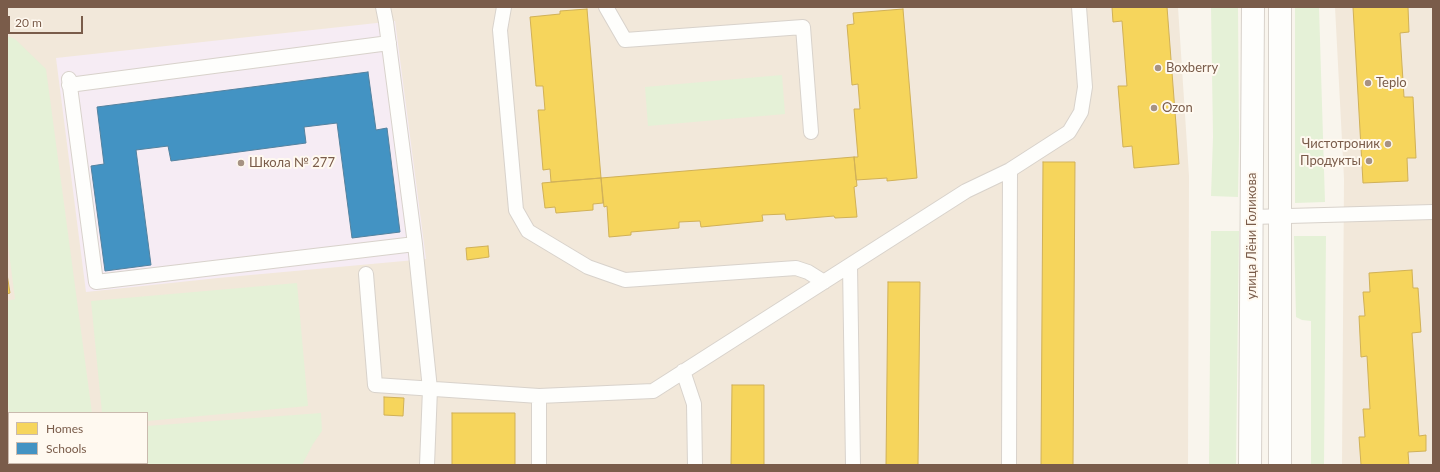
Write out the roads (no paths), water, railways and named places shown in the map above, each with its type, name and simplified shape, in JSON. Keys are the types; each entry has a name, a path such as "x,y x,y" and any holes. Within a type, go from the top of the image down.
{"street":[{"name":"улица Лёни Голикова","path":"1250,465 1253,7"},
{"path":"1280,7 1280,465"}],"lane":[{"path":"383,7 415,244 430,389 427,465"},
{"path":"504,7 500,30 516,210 528,231 588,267 625,280 796,268 808,272 824,282"},
{"path":"606,7 625,40 803,27 811,132"},
{"path":"366,274 375,386 539,396 653,391 966,191 1010,170 1069,132 1081,112 1085,87 1079,7"},
{"path":"389,43 69,82 96,282 415,244"},
{"path":"1009,465 1010,170"},
{"path":"1252,217 1433,212"},
{"path":"850,265 852,465"},
{"path":"683,371 694,404 695,465"},
{"path":"538,465 539,396"}],"place":[{"name":"Boxberry","path":"1158,68"},
{"name":"Teplo","path":"1368,83"},
{"name":"Ozon","path":"1154,108"},
{"name":"Чистотроник","path":"1388,144"},
{"name":"Продукты","path":"1369,161"},
{"name":"Школа № 277","path":"241,163"}]}
